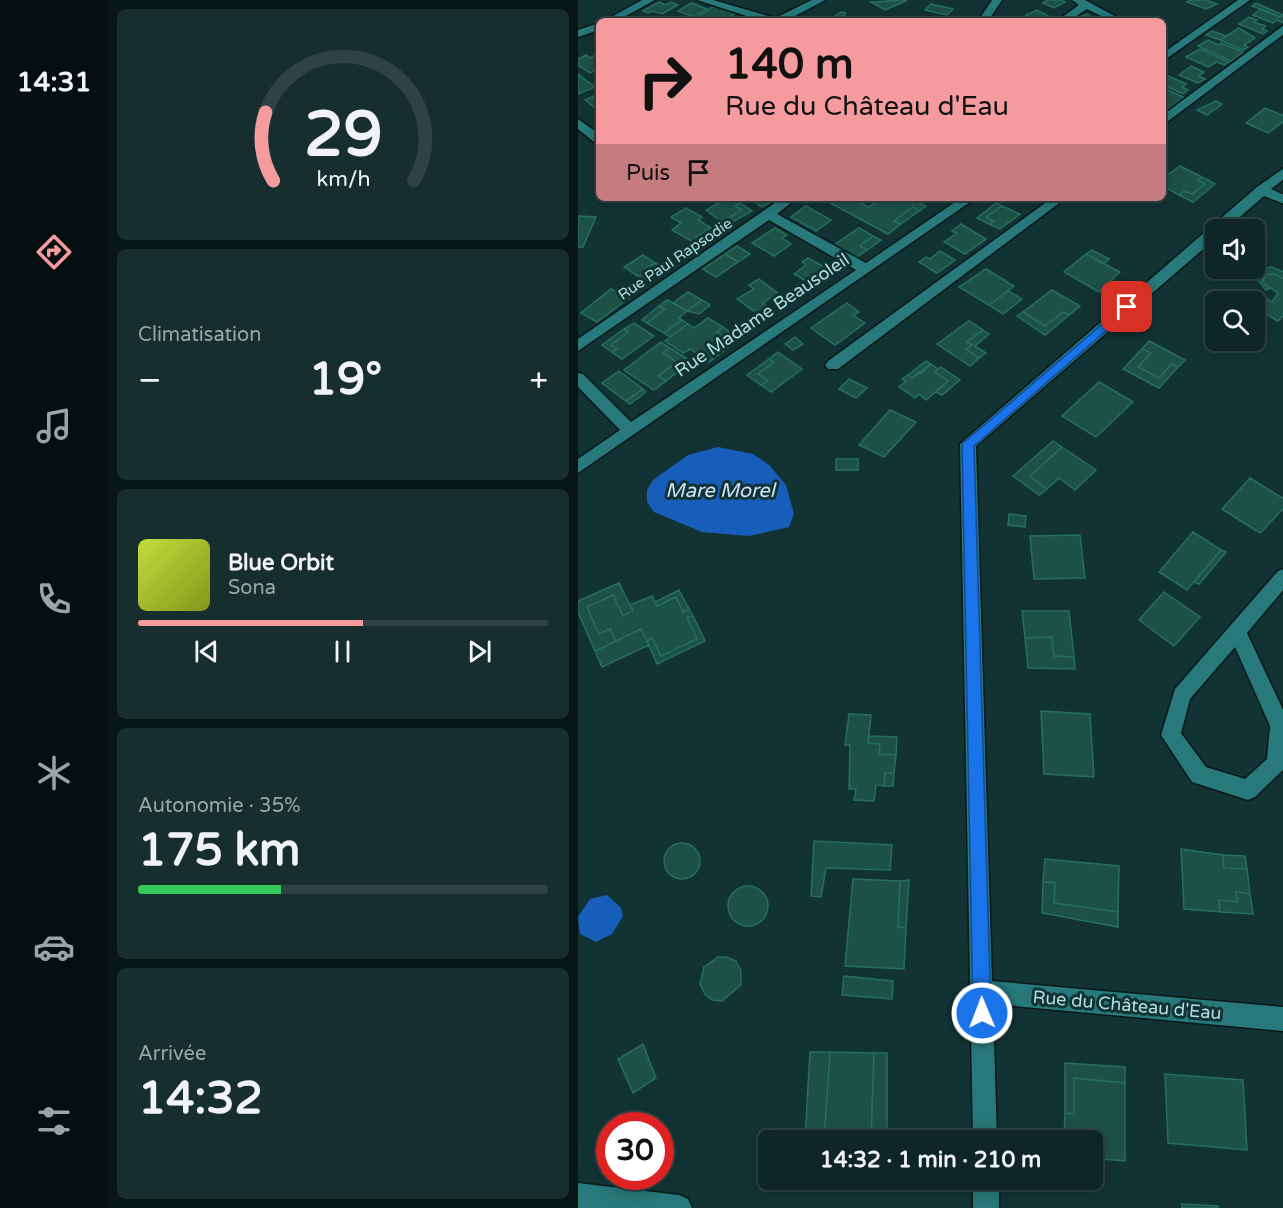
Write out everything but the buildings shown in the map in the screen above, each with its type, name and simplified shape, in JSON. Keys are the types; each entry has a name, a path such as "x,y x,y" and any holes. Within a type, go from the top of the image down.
{"street":[{"path":"615,18 650,0"},
{"path":"702,0 734,3 766,18"},
{"path":"784,18 820,0"},
{"path":"985,18 997,0"},
{"path":"1166,56 1245,0"},
{"path":"1065,18 1082,2 1112,18"},
{"path":"578,34 596,27"},
{"path":"1166,119 1283,28"},
{"path":"1166,45 1174,49"},
{"path":"578,123 596,137"},
{"path":"1229,219 1283,172"},
{"path":"1262,190 1283,200"},
{"name":"Rue Paul Rapsodie","path":"578,346 787,201"},
{"name":"Rue Madame Beausoleil","path":"578,467 864,268 965,201"},
{"path":"833,366 1056,201"},
{"path":"770,214 864,268"},
{"path":"985,1130 968,444 1205,239"},
{"path":"578,378 629,430"},
{"path":"1236,631 1280,726 1276,763 1248,790 1199,775 1171,735 1182,695 1236,631 1283,576"},
{"name":"Rue du Château d'Eau","path":"981,991 1283,1019"},
{"path":"986,1190 986,1208"},
{"path":"578,1196 679,1208"}],"water":[{"name":"Mare Morel","path":"718,447 753,454 769,465 786,485 794,514 789,527 749,536 702,532 654,512 647,502 647,490 653,480 688,455"},
{"path":"607,895 621,908 623,916 612,934 596,942 580,934 578,917 590,899"}],"route":[{"path":"982,1013 968,444 1127,307"}]}
